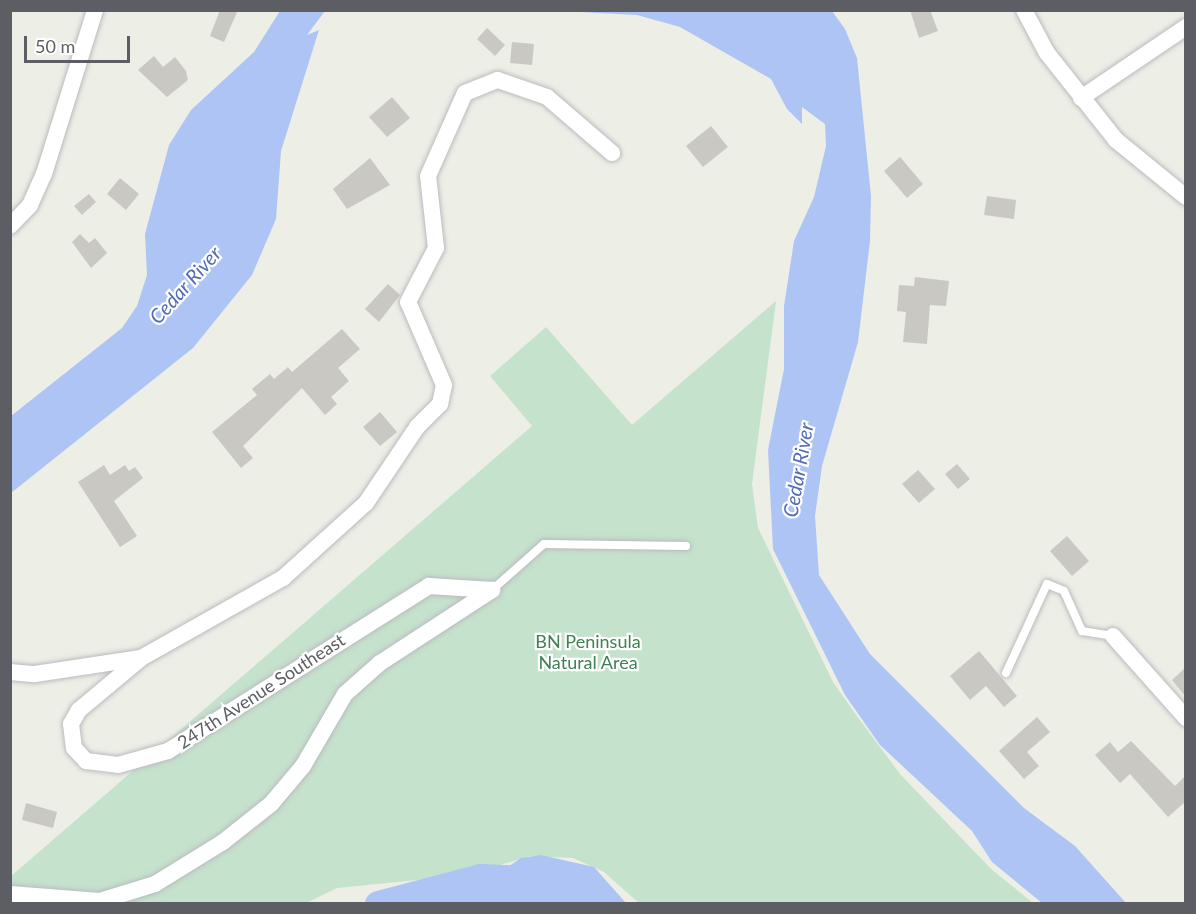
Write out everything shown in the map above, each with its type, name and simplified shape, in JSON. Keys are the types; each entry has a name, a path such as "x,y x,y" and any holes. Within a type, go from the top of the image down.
{"street":[{"path":"10,226 30,205 44,174 95,10"},
{"path":"1024,10 1081,98 1116,140 1185,197"},
{"path":"1081,98 1185,27"},
{"path":"10,672 35,674 141,658 283,578 366,503 410,436 440,404 444,385 408,302 436,248 428,176 465,93 498,80 547,98 612,153"},
{"name":"247th Avenue Southeast","path":"141,658 79,710 71,724 74,748 86,761 118,765 168,751 429,586 492,590"},
{"path":"10,894 100,902 155,884 214,848 271,804 303,766 345,694 380,663 492,590"},
{"path":"1113,636 1185,718"}],"lane":[{"path":"492,590 544,544 686,546"},
{"path":"1006,673 1047,585 1064,591 1082,631 1113,636"}],"green space":[{"name":"BN Peninsula Natural Area","path":"776,301 752,484 758,528 833,682 854,712 900,774 991,869 1033,903 639,903 604,872 573,858 530,856 467,875 337,888 304,904 11,903 10,877 532,426 490,376 546,327 632,425"}],"water":[{"path":"280,11 325,11 307,35 319,30 281,151 276,219 252,275 193,348 11,493 11,416 122,328 137,306 147,275 145,234 169,145 191,110 254,52"},
{"path":"561,11 832,11 845,29 857,58 871,196 870,241 858,342 822,466 815,516 819,575 870,654 1024,808 1075,846 1126,903 1042,903 992,862 972,831 880,745 845,695 773,549 768,450 784,369 784,306 794,241 814,197 826,146 825,124 802,107 802,124 787,109 771,79 680,27 637,15"},
{"path":"541,855 594,867 626,903 361,903 411,894 467,894 521,858"}],"building":[{"path":"220,10 238,10 224,42 210,36"},
{"path":"910,10 930,10 938,31 919,38"},
{"path":"487,28 505,45 495,56 477,39"},
{"path":"512,42 534,44 532,65 510,63"},
{"path":"154,56 163,67 175,57 186,71 188,80 167,97 138,70"},
{"path":"392,97 410,118 387,137 369,117"},
{"path":"711,126 728,147 703,167 686,146"},
{"path":"900,157 923,184 907,198 884,171"},
{"path":"370,158 390,185 347,209 333,189"},
{"path":"120,178 139,194 126,210 107,194"},
{"path":"89,194 96,202 82,215 74,206"},
{"path":"987,196 1016,200 1014,219 984,215"},
{"path":"80,234 89,243 95,238 107,253 91,268 72,242"},
{"path":"915,277 949,281 946,306 930,305 927,344 903,342 906,312 897,311 899,285 914,286"},
{"path":"388,284 400,295 379,322 365,309"},
{"path":"342,329 360,349 338,368 349,381 331,397 337,404 325,415 302,388 243,446 253,458 241,468 212,432 257,395 252,389 270,374 274,379 288,367 292,372"},
{"path":"380,412 397,432 380,446 363,427"},
{"path":"957,464 970,479 958,489 945,474"},
{"path":"104,465 110,475 125,465 129,471 135,467 143,478 114,501 137,536 120,547 78,482"},
{"path":"918,470 935,489 919,503 902,484"},
{"path":"1067,536 1089,561 1072,576 1050,551"},
{"path":"979,651 1017,696 1004,707 986,686 970,700 950,676"},
{"path":"1185,668 1185,696 1172,680"},
{"path":"1037,717 1050,732 1027,752 1039,766 1024,779 999,751"},
{"path":"1131,741 1175,786 1185,776 1185,802 1168,817 1130,774 1120,783 1095,755 1110,742 1118,752"},
{"path":"26,803 57,812 53,828 22,820"}],"waterway":[{"name":"Cedar River","path":"378,904 481,877 525,879"}]}
